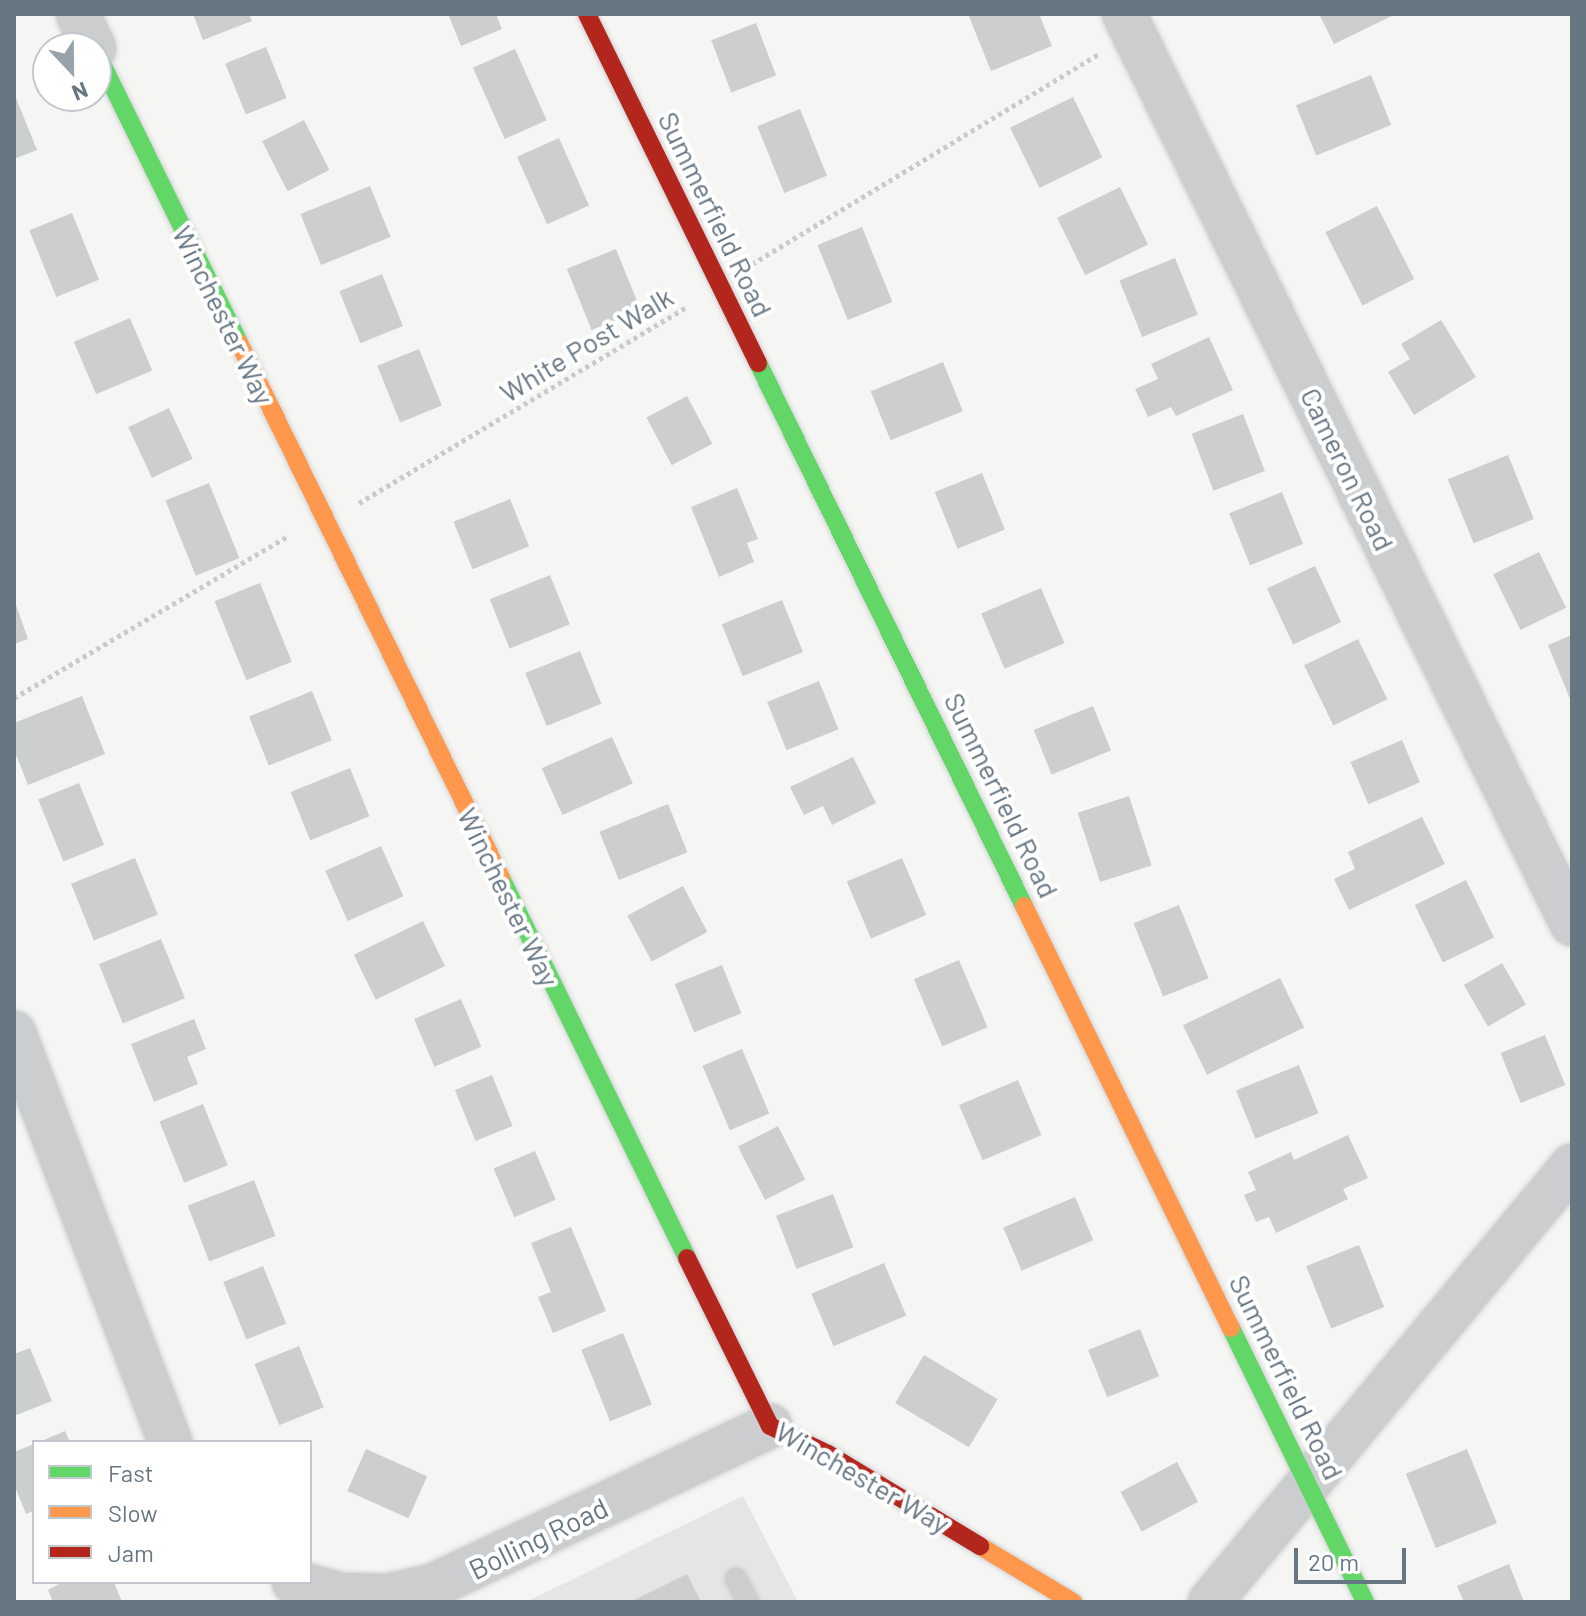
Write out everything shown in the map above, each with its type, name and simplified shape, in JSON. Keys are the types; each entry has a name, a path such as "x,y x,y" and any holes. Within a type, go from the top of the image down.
{"street":[{"name":"Summerfield Road","path":"587,14 1365,1602"},
{"name":"Cameron Road","path":"1129,25 1572,924"},
{"name":"Winchester Way","path":"112,85 770,1426 828,1454 1073,1602"},
{"path":"14,1033 169,1440"},
{"path":"1210,1602 1572,1166"},
{"name":"Bolling Road","path":"301,1584 342,1595 388,1596 433,1586 770,1426"}],"lane":[{"path":"736,1579 748,1602"}],"path":[{"name":"White Post Walk","path":"14,698 324,519 368,498 720,285 1129,25"}],"shaded area":[{"path":"743,1496 798,1602 526,1602"}],"building":[{"path":"193,14 249,14 252,21 203,40"},
{"path":"448,14 496,14 502,29 461,46"},
{"path":"968,14 1039,14 1052,46 991,71"},
{"path":"1319,14 1396,14 1334,44"},
{"path":"756,23 776,75 731,92 711,40"},
{"path":"266,47 287,98 246,114 225,63"},
{"path":"515,49 547,120 505,139 473,68"},
{"path":"1371,75 1391,125 1316,155 1296,105"},
{"path":"14,93 37,150 14,159"},
{"path":"1073,97 1102,157 1039,188 1010,128"},
{"path":"800,109 827,176 784,193 757,126"},
{"path":"304,120 329,170 288,191 262,141"},
{"path":"559,138 589,206 547,224 517,157"},
{"path":"370,186 391,237 321,265 300,214"},
{"path":"1120,187 1148,245 1085,275 1057,218"},
{"path":"1377,206 1414,279 1363,305 1325,232"},
{"path":"72,213 99,280 56,297 29,230"},
{"path":"862,227 892,302 848,320 817,245"},
{"path":"616,249 641,310 592,330 567,269"},
{"path":"1175,258 1198,315 1142,337 1119,280"},
{"path":"382,274 403,326 360,343 339,291"},
{"path":"130,318 152,370 96,394 74,342"},
{"path":"1441,320 1476,377 1414,415 1388,372 1410,359 1401,344"},
{"path":"1209,337 1233,390 1176,416 1171,407 1148,417 1135,389 1158,379 1151,364"},
{"path":"419,349 442,406 400,422 377,366"},
{"path":"943,362 963,411 891,440 871,391"},
{"path":"687,396 712,444 672,465 646,418"},
{"path":"169,408 193,459 152,478 128,427"},
{"path":"1243,414 1265,471 1214,491 1192,434"},
{"path":"1508,455 1534,519 1474,543 1448,479"},
{"path":"982,473 1005,530 958,549 935,492"},
{"path":"209,483 239,558 196,576 165,501"},
{"path":"737,488 758,539 747,543 754,562 719,577 691,507"},
{"path":"1282,492 1303,544 1250,565 1229,513"},
{"path":"510,499 529,546 473,569 453,522"},
{"path":"1539,552 1566,608 1520,630 1493,574"},
{"path":"1315,566 1341,622 1293,645 1267,588"},
{"path":"550,575 570,624 510,648 490,599"},
{"path":"260,583 292,662 246,680 215,601"},
{"path":"1041,588 1064,643 1005,669 981,613"},
{"path":"14,599 28,639 14,644"},
{"path":"782,600 803,652 743,676 722,624"},
{"path":"1572,635 1572,698 1570,699 1548,645"},
{"path":"1358,639 1387,699 1333,726 1304,665"},
{"path":"580,651 601,704 547,726 525,673"},
{"path":"819,681 838,729 787,750 767,702"},
{"path":"312,691 332,740 269,766 249,716"},
{"path":"82,696 105,754 28,785 14,750 14,723"},
{"path":"1093,706 1111,751 1052,774 1034,730"},
{"path":"612,737 633,784 562,815 542,768"},
{"path":"1402,740 1420,782 1368,804 1350,762"},
{"path":"853,757 876,803 832,825 823,806 804,815 790,787"},
{"path":"350,768 369,816 310,840 291,792"},
{"path":"79,783 104,845 63,862 38,799"},
{"path":"1129,796 1152,865 1100,882 1078,813"},
{"path":"668,804 687,852 619,880 599,832"},
{"path":"1422,817 1445,864 1349,910 1334,879 1355,869 1348,852"},
{"path":"381,846 403,896 348,921 325,871"},
{"path":"135,858 158,915 94,940 71,884"},
{"path":"902,858 926,915 871,939 847,881"},
{"path":"1466,880 1494,938 1443,963 1415,905"},
{"path":"683,886 707,932 652,961 627,916"},
{"path":"1179,905 1209,978 1163,997 1134,923"},
{"path":"423,921 445,966 376,1000 354,955"},
{"path":"161,939 185,998 123,1023 99,964"},
{"path":"959,960 988,1027 942,1046 914,979"},
{"path":"1502,963 1526,1005 1488,1027 1464,985"},
{"path":"722,965 741,1013 694,1032 675,984"},
{"path":"1280,978 1304,1027 1207,1075 1183,1025"},
{"path":"461,999 481,1047 434,1067 414,1019"},
{"path":"194,1019 206,1049 187,1057 198,1084 154,1102 131,1044"},
{"path":"1545,1035 1565,1085 1521,1103 1500,1053"},
{"path":"742,1049 769,1113 730,1130 702,1066"},
{"path":"1299,1065 1318,1113 1255,1139 1236,1090"},
{"path":"492,1075 513,1126 476,1141 455,1090"},
{"path":"1018,1080 1041,1135 983,1160 959,1105"},
{"path":"203,1104 228,1165 184,1183 159,1122"},
{"path":"778,1126 805,1179 765,1200 738,1146"},
{"path":"1348,1135 1368,1178 1343,1189 1348,1199 1276,1233 1269,1217 1256,1222 1244,1195 1256,1190 1248,1172 1291,1152 1294,1160"},
{"path":"535,1151 556,1200 514,1217 494,1169"},
{"path":"254,1180 276,1236 209,1261 188,1205"},
{"path":"833,1194 853,1247 796,1269 776,1216"},
{"path":"1075,1197 1093,1240 1022,1271 1003,1227"},
{"path":"571,1227 606,1311 553,1333 538,1297 551,1292 531,1243"},
{"path":"1359,1245 1384,1307 1331,1328 1306,1266"},
{"path":"884,1263 906,1315 834,1346 811,1294"},
{"path":"263,1266 286,1323 246,1340 223,1282"},
{"path":"1140,1329 1159,1376 1107,1397 1088,1350"},
{"path":"623,1333 652,1404 610,1421 581,1350"},
{"path":"299,1346 324,1407 279,1425 254,1364"},
{"path":"30,1348 52,1401 14,1416 14,1354"},
{"path":"924,1355 998,1399 969,1447 895,1403"},
{"path":"65,1431 69,1440 44,1440"},
{"path":"32,1445 32,1512 26,1514 14,1484 14,1452"},
{"path":"366,1449 427,1476 408,1518 347,1491"},
{"path":"1467,1449 1497,1523 1436,1548 1406,1474"},
{"path":"1177,1462 1198,1502 1142,1532 1120,1492"},
{"path":"1509,1564 1524,1602 1464,1602 1457,1586"},
{"path":"687,1574 701,1602 630,1602"},
{"path":"59,1584 115,1584 122,1602 53,1602 48,1590"}],"traffic: fast":[{"path":"112,85 239,343"},
{"path":"758,363 1024,906"},
{"path":"501,878 687,1258"},
{"path":"1231,1328 1365,1602"}],"traffic: slow":[{"path":"239,343 501,878"},
{"path":"1024,906 1231,1328"},
{"path":"980,1546 1073,1602"}],"traffic: jam":[{"path":"587,14 758,363"},
{"path":"687,1258 770,1426 828,1454 980,1546"}]}
